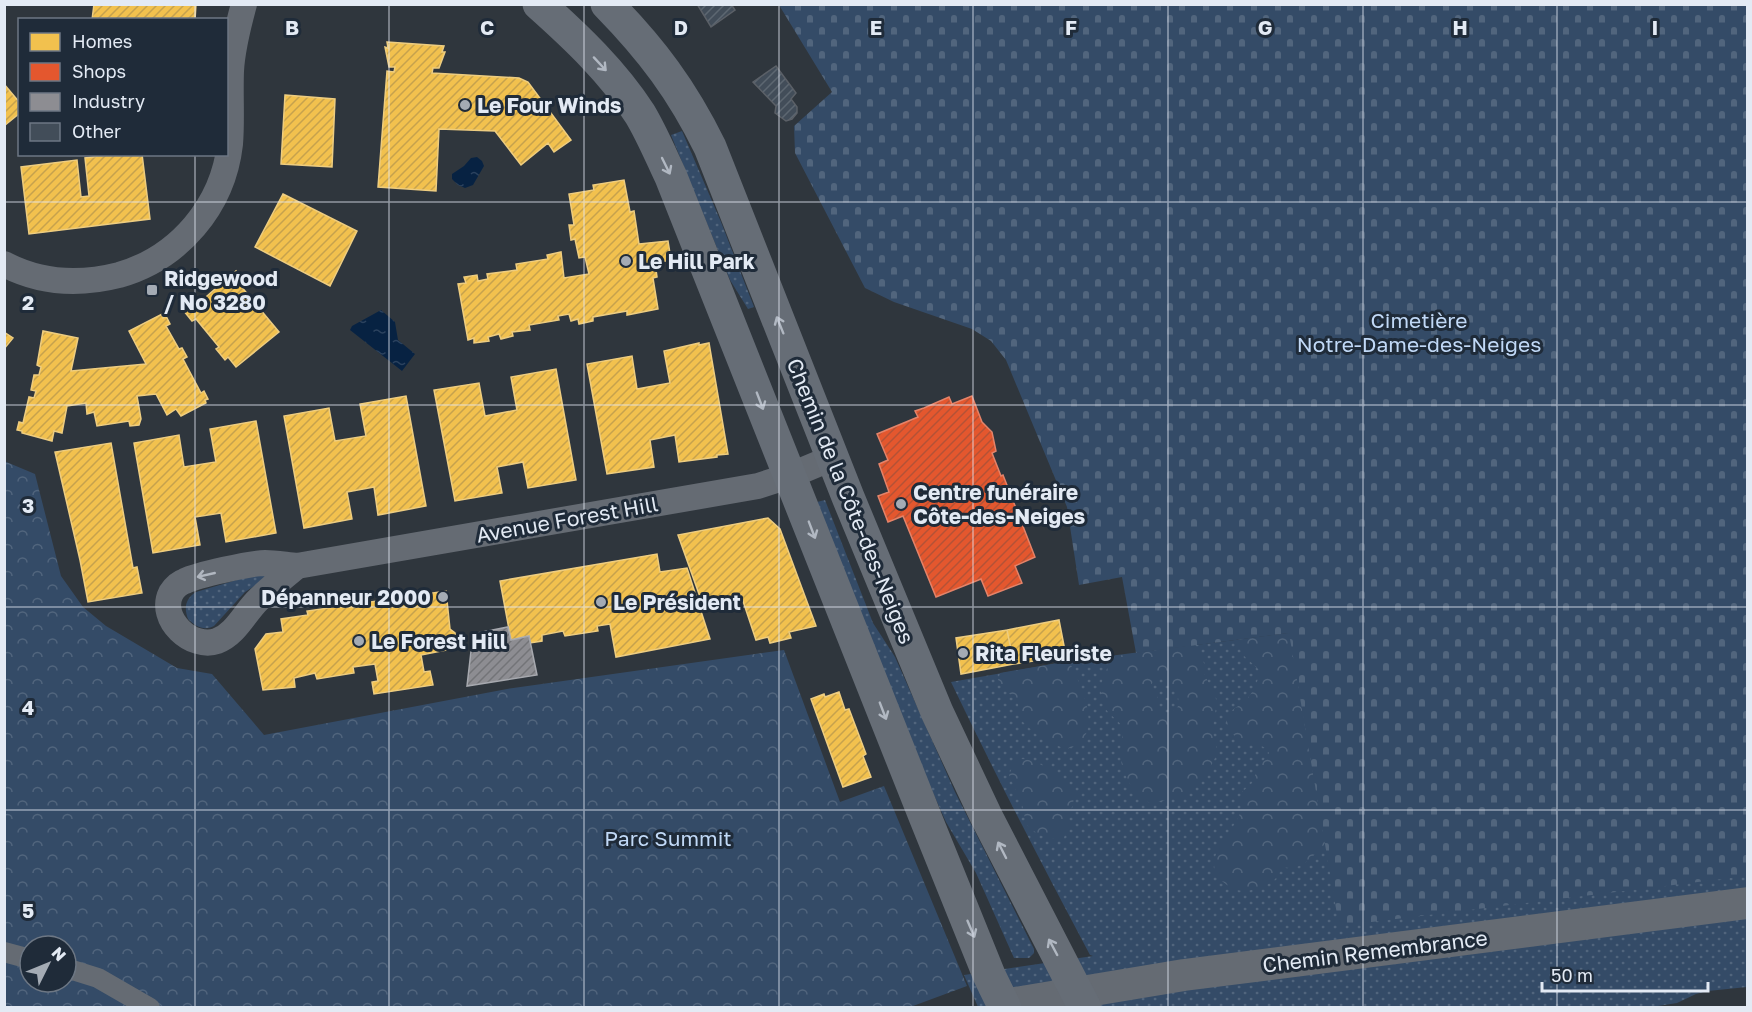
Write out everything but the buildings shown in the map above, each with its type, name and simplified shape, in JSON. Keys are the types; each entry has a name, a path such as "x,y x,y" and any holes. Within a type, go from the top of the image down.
{"main road":[{"path":"539,4 603,66 624,93 648,129 671,177 937,847 1004,1006"},
{"name":"Chemin de la Côte-des-Neiges","path":"607,4 668,74 695,116 725,181 832,458 910,650 963,770 1081,1000"}],"street":[{"path":"228,154 233,50 244,4"},
{"path":"4,264 42,279 69,281 102,279 122,274 151,262 171,249 190,231 210,204 225,170 228,156"},
{"name":"Avenue Forest Hill","path":"297,566 259,598 233,630 220,640 209,643 194,641 183,634 173,621 169,598 175,588 185,581 263,563 297,566 747,488 789,476 832,458"},
{"name":"Chemin Remembrance","path":"1004,1006 1081,1000 1184,975 1748,903"},
{"path":"78,972 98,978 150,1008"}],"green space":[{"name":"Cimetière Notre-Dame-des-Neiges","path":"779,5 1747,5 1747,876 1339,926 1289,633 1136,653 1122,577 1079,585 1067,507 1006,360 991,341 972,329 894,302 865,288 795,153 794,126 832,92"},
{"path":"682,131 754,307 748,309 730,280 671,135"},
{"name":"Parc Summit","path":"4,461 35,474 61,576 83,607 106,626 177,668 212,674 264,735 507,689 784,650 840,802 884,786 967,986 913,1006 913,1008 5,1007"},
{"path":"825,500 873,623 895,657 955,792 1034,949 1034,953 1029,958 1014,958 976,873 946,822 916,755 817,502"},
{"path":"264,572 267,578 245,592 214,626 200,627 188,619 186,604 196,592"},
{"path":"1289,633 1747,861 1747,987 1708,991 1677,1003 1645,1008 978,1007 964,975 1093,956 1090,955 1037,853 951,682 1070,661"},
{"path":"1289,633 1325,844 1302,865 1284,867 1268,884 1258,889 1240,891 1220,879 1215,870 1214,861 1222,842 1239,816 1241,793 1252,783 1258,768 1269,753 1261,746 1240,741 1226,722 1228,714 1252,693 1259,674 1259,670 1243,654 1237,640"},
{"path":"1194,645 1204,663 1204,673 1217,701 1212,732 1216,742 1216,756 1191,792 1179,798 1150,803 1133,789 1125,775 1120,753 1123,735 1121,726 1104,705 1101,690 1107,668 1116,656","holes":["1155,678 1170,679 1179,705 1170,714 1165,715 1159,713 1159,699 1150,687"]},
{"path":"1069,661 1080,684 1088,710 1089,723 1086,734 1079,743 1066,749 1043,740 1020,719 1018,704 998,680 1000,673"},
{"path":"1021,759 1043,766 1076,791 1064,838 1048,839 1030,829 1026,823 1022,804 1009,775 1014,763"}],"water":[{"path":"477,157 484,166 473,185 465,188 458,185 452,179 452,174 471,158"},
{"path":"381,310 395,322 398,340 415,354 402,371 350,330 352,326"}],"place":[{"name":"Le Four Winds","path":"465,105"},
{"name":"Le Hill Park","path":"626,261"},
{"name":"Ridgewood / No 3280","path":"152,290"},
{"name":"Centre funéraire Côte-des-Neiges","path":"901,504"},
{"name":"Dépanneur 2000","path":"443,597"},
{"name":"Le Président","path":"601,602"},
{"name":"Le Forest Hill","path":"359,641"},
{"name":"Rita Fleuriste","path":"963,653"}]}
